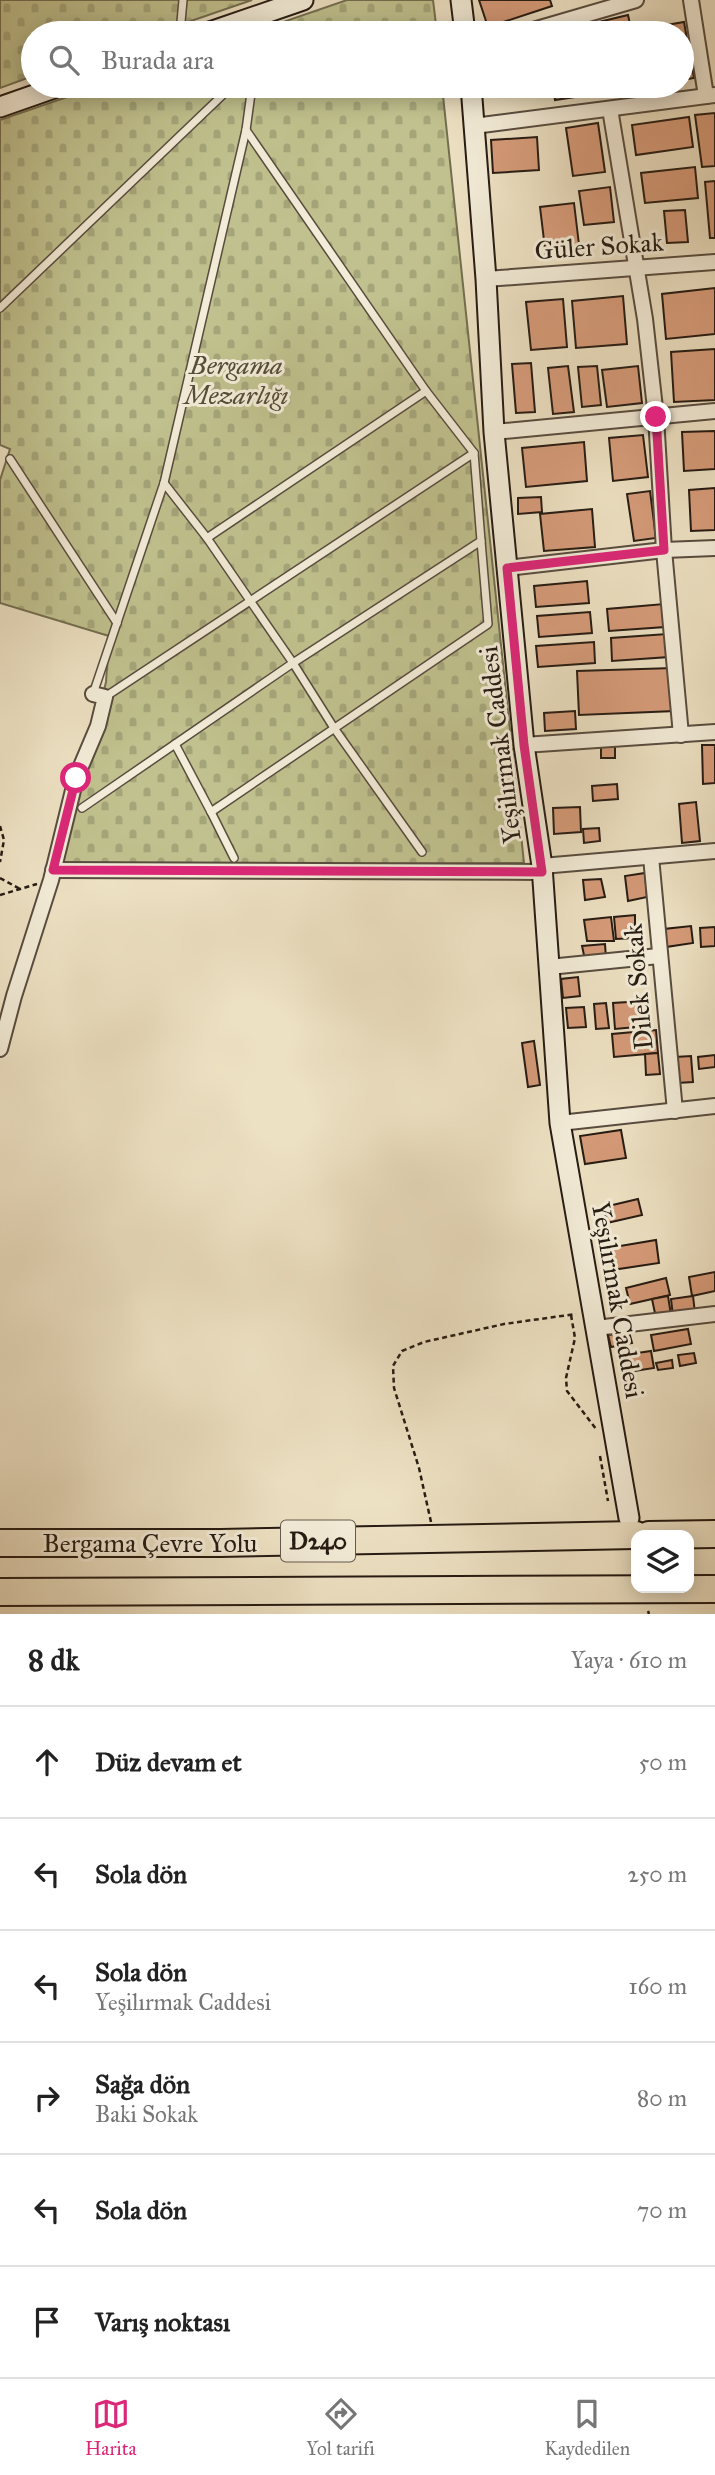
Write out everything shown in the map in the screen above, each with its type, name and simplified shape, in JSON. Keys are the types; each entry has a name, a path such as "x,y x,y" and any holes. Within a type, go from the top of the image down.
{"highway":[{"name":"Bergama Çevre Yolu","path":"0,1543 207,1543 632,1527"},
{"path":"694,1534 715,1534"},
{"name":"Bergama Çevre Yolu","path":"0,1592 715,1590"}],"street":[{"path":"262,21 303,0"},
{"path":"461,0 464,21"},
{"path":"564,21 636,0"},
{"path":"474,126 710,96 691,0"},
{"path":"0,107 26,98"},
{"name":"Yeşilırmak Caddesi","path":"472,98 486,279 494,432 524,745 542,869 560,1123 632,1527"},
{"path":"610,109 640,283 656,417 664,550 681,735"},
{"name":"Güler Sokak","path":"486,279 715,262"},
{"path":"494,432 715,411"},
{"path":"507,568 664,550 715,548"},
{"path":"0,1049 52,875 76,778 98,726 99,695"},
{"path":"524,745 715,733"},
{"path":"52,875 542,869 715,851"},
{"name":"Dilek Sokak","path":"651,857 674,1111"},
{"path":"549,967 659,956"},
{"path":"560,1123 715,1106"},
{"path":"595,1320 715,1314"}],"lane":[{"path":"181,21 183,0"},
{"path":"0,308 219,98"},
{"path":"99,695 117,623 164,483 246,131 250,98"},
{"path":"211,812 488,624 474,453 426,391 246,131"},
{"path":"206,538 426,391"},
{"path":"99,695 250,603 474,453"},
{"path":"10,459 117,623"},
{"path":"164,483 206,538 293,663 334,728 422,852"},
{"path":"82,808 293,663 481,541"},
{"path":"175,744 233,858"}],"path":[{"path":"0,827 4,839 0,862"},
{"path":"0,895 52,875"},
{"path":"0,878 20,889"},
{"path":"432,1524 419,1468 394,1388 393,1366 402,1351 424,1342 505,1324 571,1315 595,1320"},
{"path":"571,1315 575,1338 566,1378 567,1391 596,1428"},
{"path":"600,1454 609,1505"}],"green space":[{"path":"0,0 252,0 191,21 21,21 21,80 0,88"},
{"path":"347,0 433,0 436,21 286,21"},
{"name":"Bergama Mezarlığı","path":"64,98 443,98 524,863 60,865 106,682 109,636 0,603 0,480 10,449 0,445 0,120"}],"building":[{"path":"479,0 550,0 552,6 506,21 486,21"},
{"path":"628,15 629,21 603,21"},
{"path":"715,113 715,166 702,167 695,115"},
{"path":"689,117 693,147 636,155 632,125"},
{"path":"598,123 605,172 573,176 566,128"},
{"path":"537,137 539,170 493,173 491,140"},
{"path":"695,167 698,198 645,203 641,173"},
{"path":"715,181 715,238 710,238 705,182"},
{"path":"610,187 614,222 584,225 579,191"},
{"path":"574,203 580,253 546,257 540,207"},
{"path":"685,210 688,242 667,243 664,211"},
{"path":"715,288 715,334 666,339 662,294"},
{"path":"623,296 627,344 576,348 572,301"},
{"path":"563,299 567,347 531,350 526,302"},
{"path":"715,349 715,400 674,402 671,352"},
{"path":"531,363 535,412 516,413 512,364"},
{"path":"568,366 574,412 553,414 548,368"},
{"path":"597,366 601,405 582,407 578,367"},
{"path":"638,366 642,403 607,407 602,370"},
{"path":"715,431 715,469 684,471 682,432"},
{"path":"643,435 648,477 613,481 609,438"},
{"path":"584,442 587,481 526,487 522,448"},
{"path":"715,488 715,530 691,531 689,490"},
{"path":"650,491 656,538 634,541 627,494"},
{"path":"541,497 542,512 518,514 518,498"},
{"path":"592,509 595,547 544,551 540,514"},
{"path":"587,581 589,603 536,607 534,586"},
{"path":"664,604 665,627 609,631 607,609"},
{"path":"590,612 592,633 539,637 537,616"},
{"path":"667,634 669,657 612,661 611,638"},
{"path":"594,642 595,663 538,667 536,646"},
{"path":"673,668 675,711 579,715 577,671"},
{"path":"575,711 576,729 545,731 544,713"},
{"path":"601,745 615,745 615,758 601,758"},
{"path":"702,745 715,745 715,783 703,784"},
{"path":"617,784 618,799 593,801 592,786"},
{"path":"696,802 700,841 682,843 679,804"},
{"path":"580,807 581,832 554,834 553,808"},
{"path":"599,828 600,841 584,843 583,829"},
{"path":"645,873 647,897 628,901 625,876"},
{"path":"601,879 605,897 585,900 583,880"},
{"path":"635,915 635,938 616,939 614,917"},
{"path":"611,917 614,941 587,941 584,920"},
{"path":"691,926 693,943 666,947 664,929"},
{"path":"715,927 715,946 701,947 700,928"},
{"path":"605,944 606,958 585,960 582,946"},
{"path":"578,977 580,996 563,998 561,979"},
{"path":"644,1001 647,1026 615,1029 613,1003"},
{"path":"606,1003 609,1028 596,1029 594,1004"},
{"path":"584,1007 586,1027 568,1028 566,1008"},
{"path":"656,1030 658,1053 614,1057 612,1034"},
{"path":"534,1041 540,1085 528,1087 522,1043"},
{"path":"658,1053 660,1074 646,1075 645,1054"},
{"path":"715,1055 715,1067 699,1069 698,1057"},
{"path":"691,1056 693,1082 677,1083 675,1057"},
{"path":"621,1130 626,1158 585,1164 580,1136"},
{"path":"638,1199 642,1215 607,1223 604,1207"},
{"path":"656,1240 659,1263 612,1270 608,1248"},
{"path":"715,1272 715,1291 692,1296 689,1277"},
{"path":"666,1278 670,1295 630,1304 626,1288"},
{"path":"668,1296 671,1315 656,1318 652,1299"},
{"path":"693,1296 695,1313 673,1316 671,1299"},
{"path":"688,1329 691,1344 654,1351 651,1335"},
{"path":"629,1332 632,1343 611,1347 608,1335"},
{"path":"651,1351 654,1368 621,1373 618,1356"},
{"path":"694,1353 696,1363 680,1366 678,1355"},
{"path":"672,1360 673,1368 658,1370 656,1363"}],"route":[{"path":"76,778 53,870 542,872 524,745 507,568 664,550 656,417"}]}
